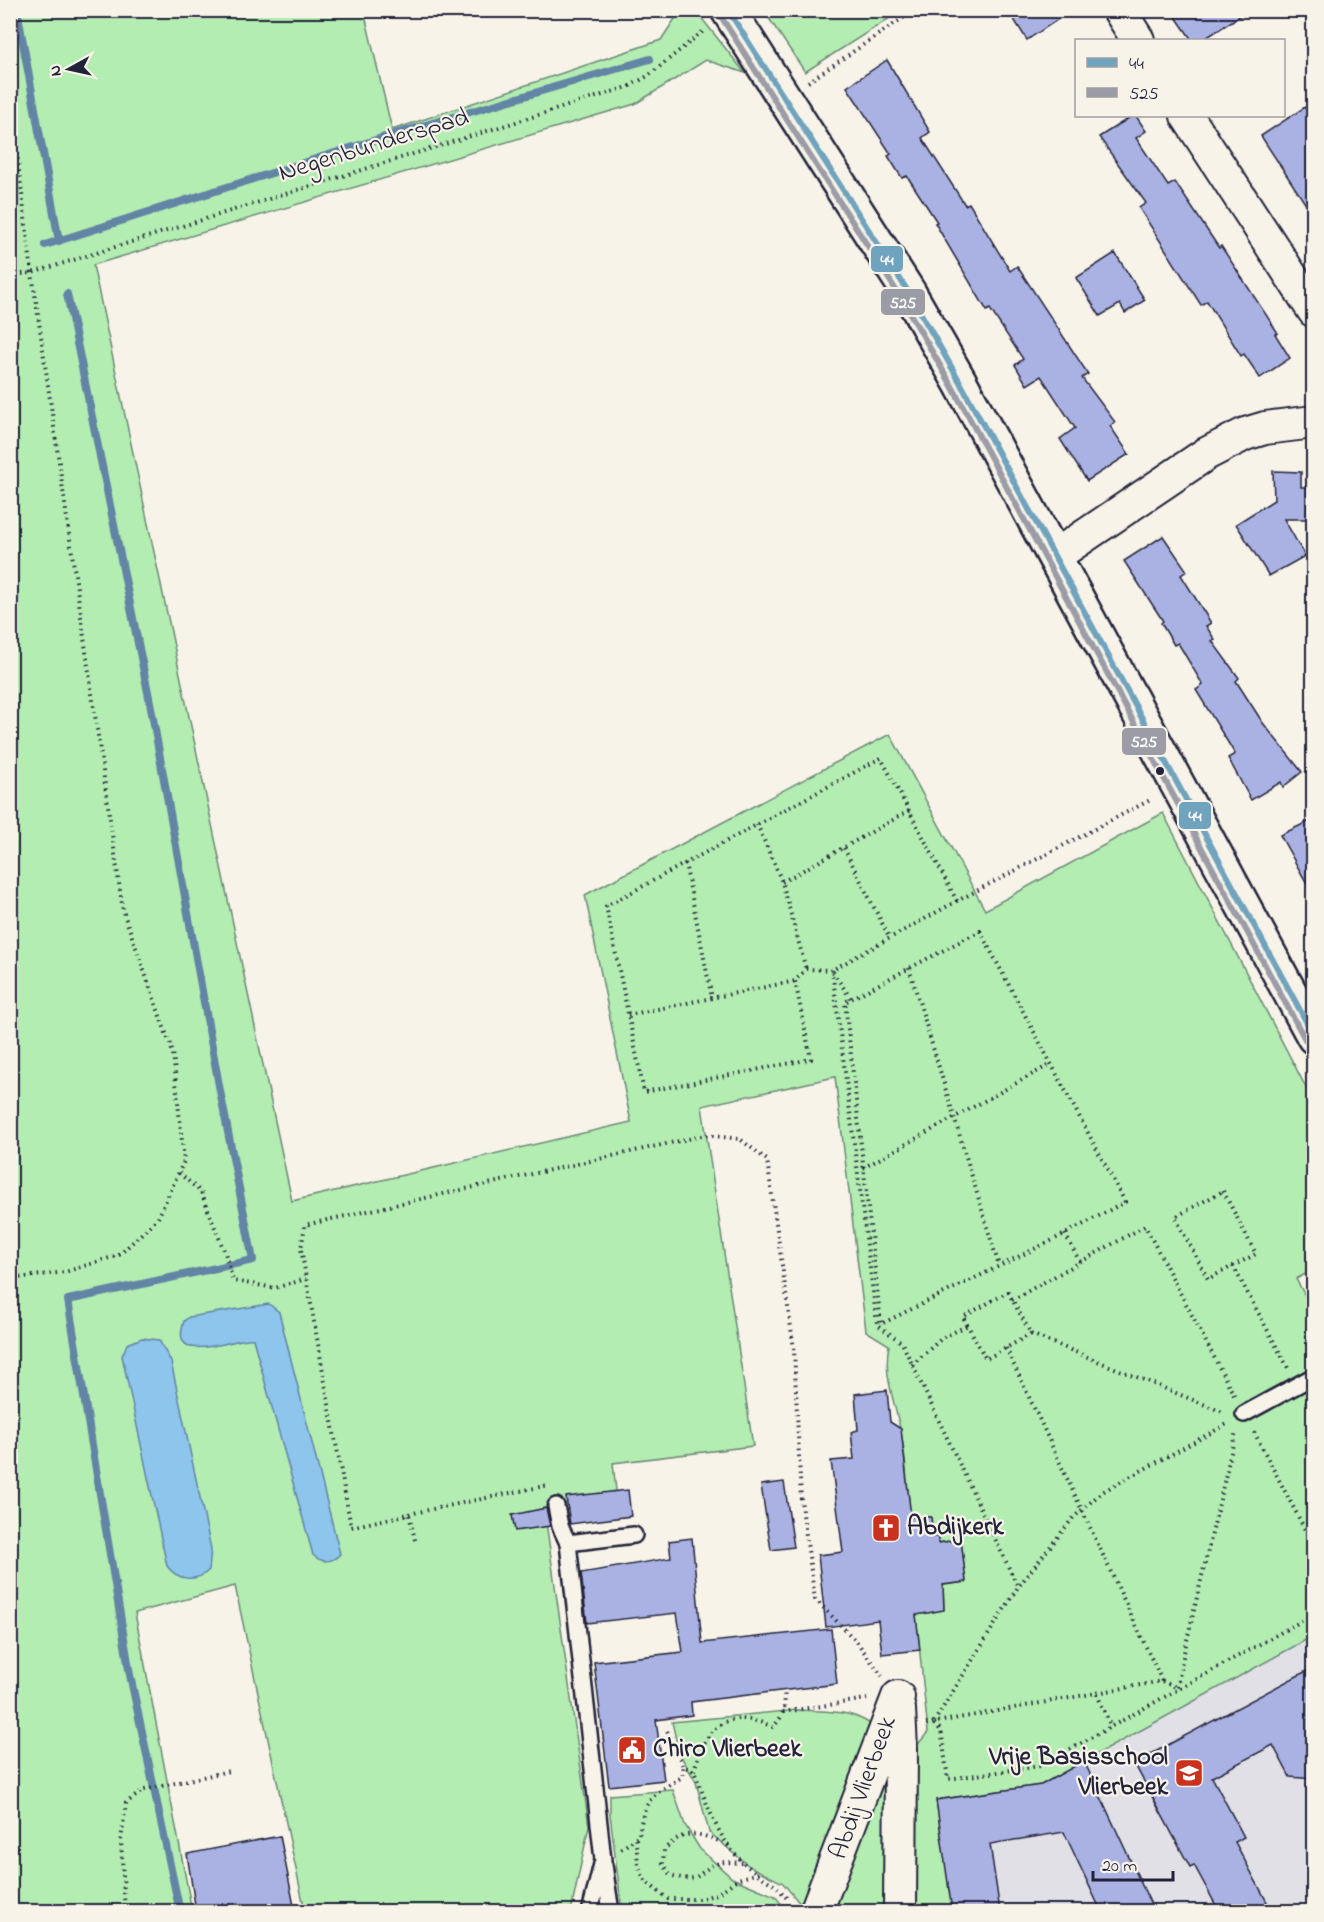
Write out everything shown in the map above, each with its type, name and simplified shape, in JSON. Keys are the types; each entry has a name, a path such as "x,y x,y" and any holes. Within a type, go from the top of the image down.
{"street":[{"path":"728,10 909,293 1055,556 1176,786 1314,1038"},
{"path":"1119,10 1137,39"},
{"path":"1188,117 1314,311"},
{"path":"1055,556 1206,454 1245,434 1265,428 1314,422"},
{"name":"Abdij Vlierbeek","path":"805,1910 898,1696"},
{"name":"Abdij Vlierbeek","path":"898,1696 902,1749 900,1911"}],"lane":[{"path":"1244,1414 1314,1376"},
{"path":"556,1506 560,1526 568,1543 603,1860 611,1911"},
{"path":"568,1543 634,1535"},
{"path":"590,1911 603,1860"}],"path":[{"name":"Negenbunderspad","path":"10,275 32,273 628,87 648,76 728,10"},
{"path":"785,98 915,10"},
{"path":"10,99 32,273 123,911 173,1053 184,1161 158,1218 118,1255 65,1272 10,1279"},
{"path":"795,981 811,1059 644,1092 606,906 881,758 957,901"},
{"path":"628,1015 795,981 806,969 832,970 957,901 1176,786"},
{"path":"782,882 909,811"},
{"path":"757,824 782,882 806,969"},
{"path":"844,848 890,939"},
{"path":"685,863 712,998"},
{"path":"980,931 1125,1202 881,1324 845,1002 909,968 980,931"},
{"path":"909,968 999,1266"},
{"path":"832,970 851,999"},
{"path":"832,970 877,1324 902,1343 1018,1587"},
{"path":"864,1168 1051,1064"},
{"path":"556,1506 552,1484 351,1527 301,1249 305,1225 706,1135 740,1139 767,1160 794,1349 801,1500 815,1599 857,1642 898,1696 783,1712"},
{"path":"179,1173 201,1192 225,1253 233,1281 275,1288 306,1279"},
{"path":"1224,1191 1256,1254 1233,1266 1208,1279 1175,1217 1224,1191"},
{"path":"1012,1300 1145,1226 1314,1547"},
{"path":"1065,1234 1080,1262"},
{"path":"1233,1266 1314,1415"},
{"path":"1031,1334 986,1359 963,1317 1008,1292 1031,1334 1225,1413 1244,1414"},
{"path":"912,1365 942,1338 968,1325"},
{"path":"1006,1348 1162,1681"},
{"path":"934,1723 1018,1587 1082,1511 1102,1492 1244,1414"},
{"path":"1178,1688 1180,1670 1235,1434"},
{"path":"409,1514 415,1540"},
{"path":"934,1723 941,1730 948,1779 1040,1766 1110,1725 1314,1614"},
{"path":"934,1723 1162,1681 1178,1688"},
{"path":"784,1691 782,1718 773,1726 748,1717 729,1720 713,1731 700,1749 694,1771 717,1828 729,1845 744,1863 777,1886 805,1910"},
{"path":"1098,1694 1110,1725"},
{"path":"603,1860 639,1836 641,1815 650,1798 682,1777 683,1766 667,1731"},
{"path":"683,1766 694,1771"},
{"path":"125,1911 121,1840 126,1803 144,1790 229,1771"},
{"path":"729,1845 705,1835 688,1833 676,1837 664,1850 663,1863 670,1875 684,1879 700,1877 720,1863 744,1863"},
{"path":"636,1839 638,1864 645,1881 668,1899 700,1899 717,1894 738,1879 758,1873"}],"shaded area":[{"name":"Vrije Basisschool Vlierbeek","path":"1313,1636 1313,1911 953,1911 936,1800 1041,1785"}],"green space":[{"path":"11,11 364,11 392,130 661,40 680,11 696,11 745,73 706,60 635,104 93,265 292,1201 631,1122 585,895 890,734 985,910 1163,813 1313,1101 1313,1270 1296,1279 1314,1312 1313,1636 1041,1785 936,1800 953,1911 912,1911 915,1748 928,1732 916,1615 944,1610 943,1585 966,1582 961,1539 938,1543 938,1537 933,1537 931,1517 911,1517 902,1439 888,1377 889,1345 866,1331 835,1077 702,1106 753,1446 613,1463 616,1491 544,1508 589,1826 571,1911 305,1911 235,1586 135,1613 192,1911 11,1912"},
{"path":"764,11 901,11 805,72"},
{"path":"798,1710 831,1711 851,1715 860,1718 879,1731 808,1899 801,1905 783,1883 749,1866 709,1832 696,1782 679,1753 672,1722"},
{"path":"891,1741 896,1911 830,1912"},
{"path":"673,1790 685,1825 700,1849 732,1878 775,1896 787,1911 622,1911 610,1814 610,1795"}],"water":[{"path":"269,1304 279,1312 340,1554 326,1561 313,1555 253,1339 194,1347 185,1344 181,1336 184,1321 189,1317"},
{"path":"142,1338 159,1340 171,1362 211,1549 209,1570 198,1577 181,1577 167,1566 122,1356 127,1344"}],"building":[{"path":"1008,10 1072,10 1027,40"},
{"path":"1171,10 1249,10 1205,39 1191,39"},
{"path":"887,60 930,132 922,138 965,205 969,203 1010,271 1017,266 1088,374 1082,378 1115,422 1110,426 1129,454 1087,481 1060,439 1075,428 1041,376 1027,385 1015,365 1023,359 990,309 987,311 935,223 937,222 907,176 902,178 888,156 891,154 847,87"},
{"path":"1305,107 1314,120 1314,217 1261,136"},
{"path":"1130,117 1137,117 1146,131 1136,138 1168,186 1175,182 1219,248 1221,246 1278,333 1275,334 1290,358 1260,378 1244,354 1241,356 1207,301 1201,305 1139,208 1146,203 1099,137"},
{"path":"1115,253 1145,300 1125,313 1120,304 1100,316 1076,278"},
{"path":"1273,471 1301,472 1301,487 1314,487 1314,519 1284,519 1305,556 1269,576 1236,524 1274,500"},
{"path":"1163,536 1187,571 1181,575 1211,623 1206,626 1215,640 1212,641 1239,678 1236,681 1263,723 1302,772 1283,787 1281,782 1251,800 1228,758 1235,754 1196,690 1203,685 1178,643 1174,645 1161,623 1163,621 1124,561"},
{"path":"1314,819 1314,896 1280,835"},
{"name":"Abdijkerk","path":"887,1390 890,1422 901,1429 911,1517 931,1517 933,1537 938,1536 938,1543 961,1539 966,1582 943,1585 944,1610 916,1615 920,1650 882,1654 878,1620 826,1627 818,1555 843,1552 831,1461 854,1459 851,1432 858,1430 855,1394"},
{"path":"784,1482 794,1547 771,1550 761,1485"},
{"path":"628,1490 631,1516 570,1524 566,1497"},
{"path":"546,1508 550,1526 515,1531 512,1515"},
{"path":"692,1538 702,1643 831,1629 837,1684 691,1702 692,1715 656,1720 664,1780 609,1786 594,1662 683,1652 677,1613 587,1623 581,1573 671,1558 669,1541"},
{"path":"1314,1667 1314,1779 1290,1777 1273,1745 1212,1777 1244,1837 1235,1842 1268,1904 1253,1911 1219,1911 1194,1865 1190,1867 1134,1763"},
{"path":"1084,1761 1154,1911 1101,1911 1064,1832 990,1844 1000,1911 952,1911 936,1800 1041,1785"},
{"path":"280,1836 295,1911 196,1911 187,1854"}],"waterway":[{"path":"17,10 59,241"},
{"path":"45,245 385,137 650,59"},
{"path":"67,294 150,702 253,1260 68,1300 130,1675 180,1912"}],"transit line":[{"name":"44","path":"728,10 909,293 960,382 1314,1036"},
{"name":"525","path":"720,15 901,298 952,386 1306,1041"}],"place":[{"name":"Abdijkerk","path":"886,1528"},
{"name":"Chiro Vlierbeek","path":"632,1750"},
{"name":"Vrije Basisschool Vlierbeek","path":"1189,1773"}]}
